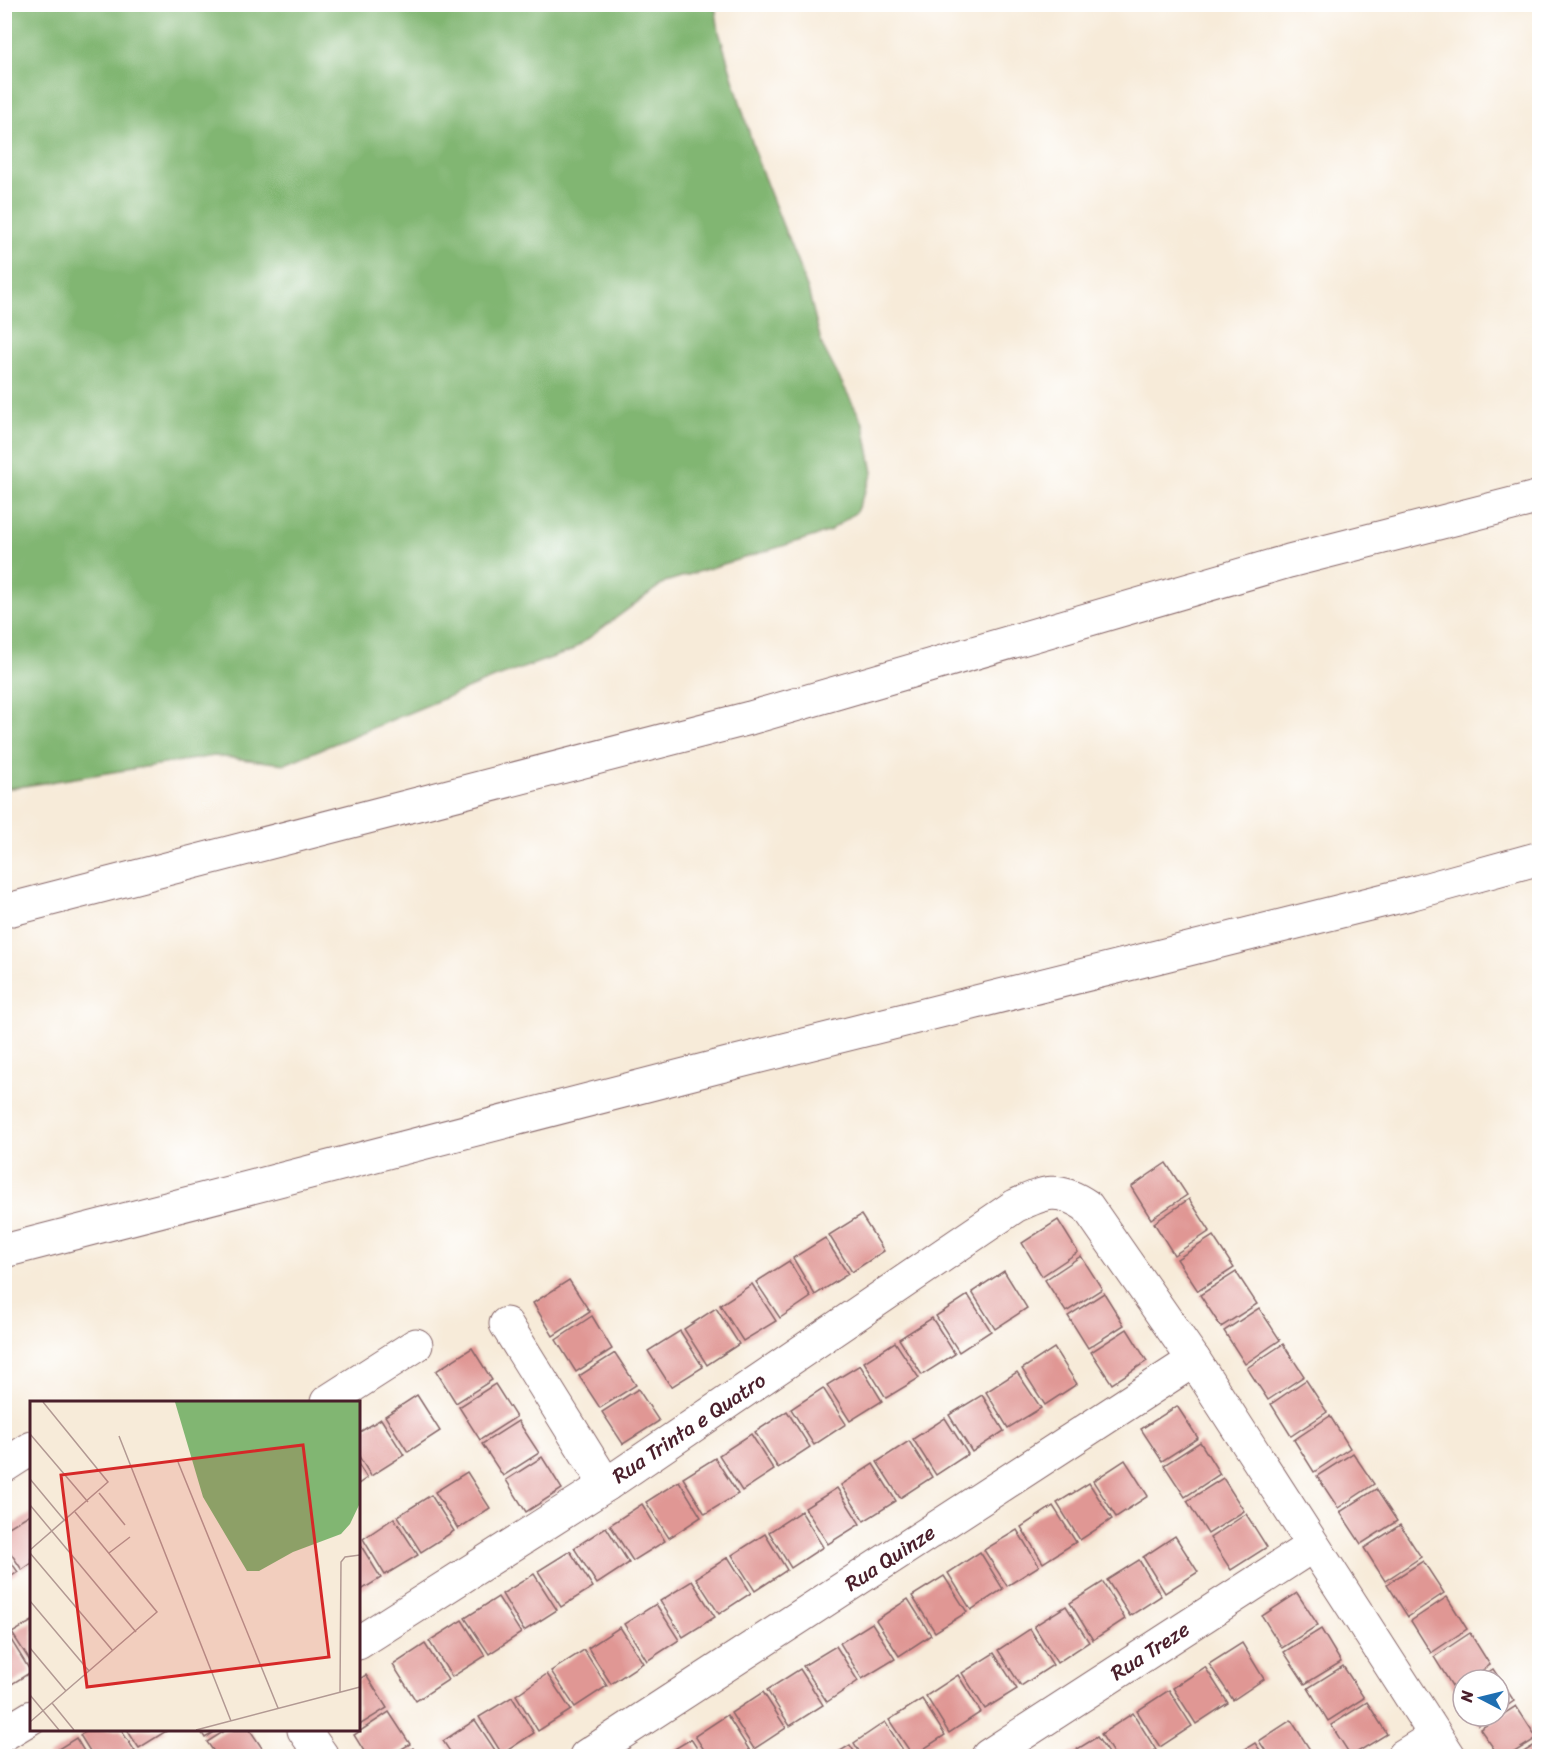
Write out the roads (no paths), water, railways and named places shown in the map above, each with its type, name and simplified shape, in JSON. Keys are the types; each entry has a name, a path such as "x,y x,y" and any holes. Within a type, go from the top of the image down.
{"street":[{"path":"12,909 750,718 1289,561 1539,497"},
{"path":"4,1251 785,1050 1413,893 1539,858"},
{"name":"Rua Trinta e Quatro","path":"360,1642 606,1485 1015,1206 1040,1195 1056,1192 1071,1195 1087,1206 1194,1360 1442,1746"},
{"path":"506,1324 606,1485"},
{"path":"329,1401 416,1345"},
{"name":"Rua Quinze","path":"586,1756 1194,1360"},
{"path":"4,1466 30,1449"},
{"name":"Rua Treze","path":"988,1756 1312,1546"},
{"path":"4,1734 30,1718"},
{"path":"305,1731 322,1756"},
{"path":"1403,1756 1442,1746"}]}
